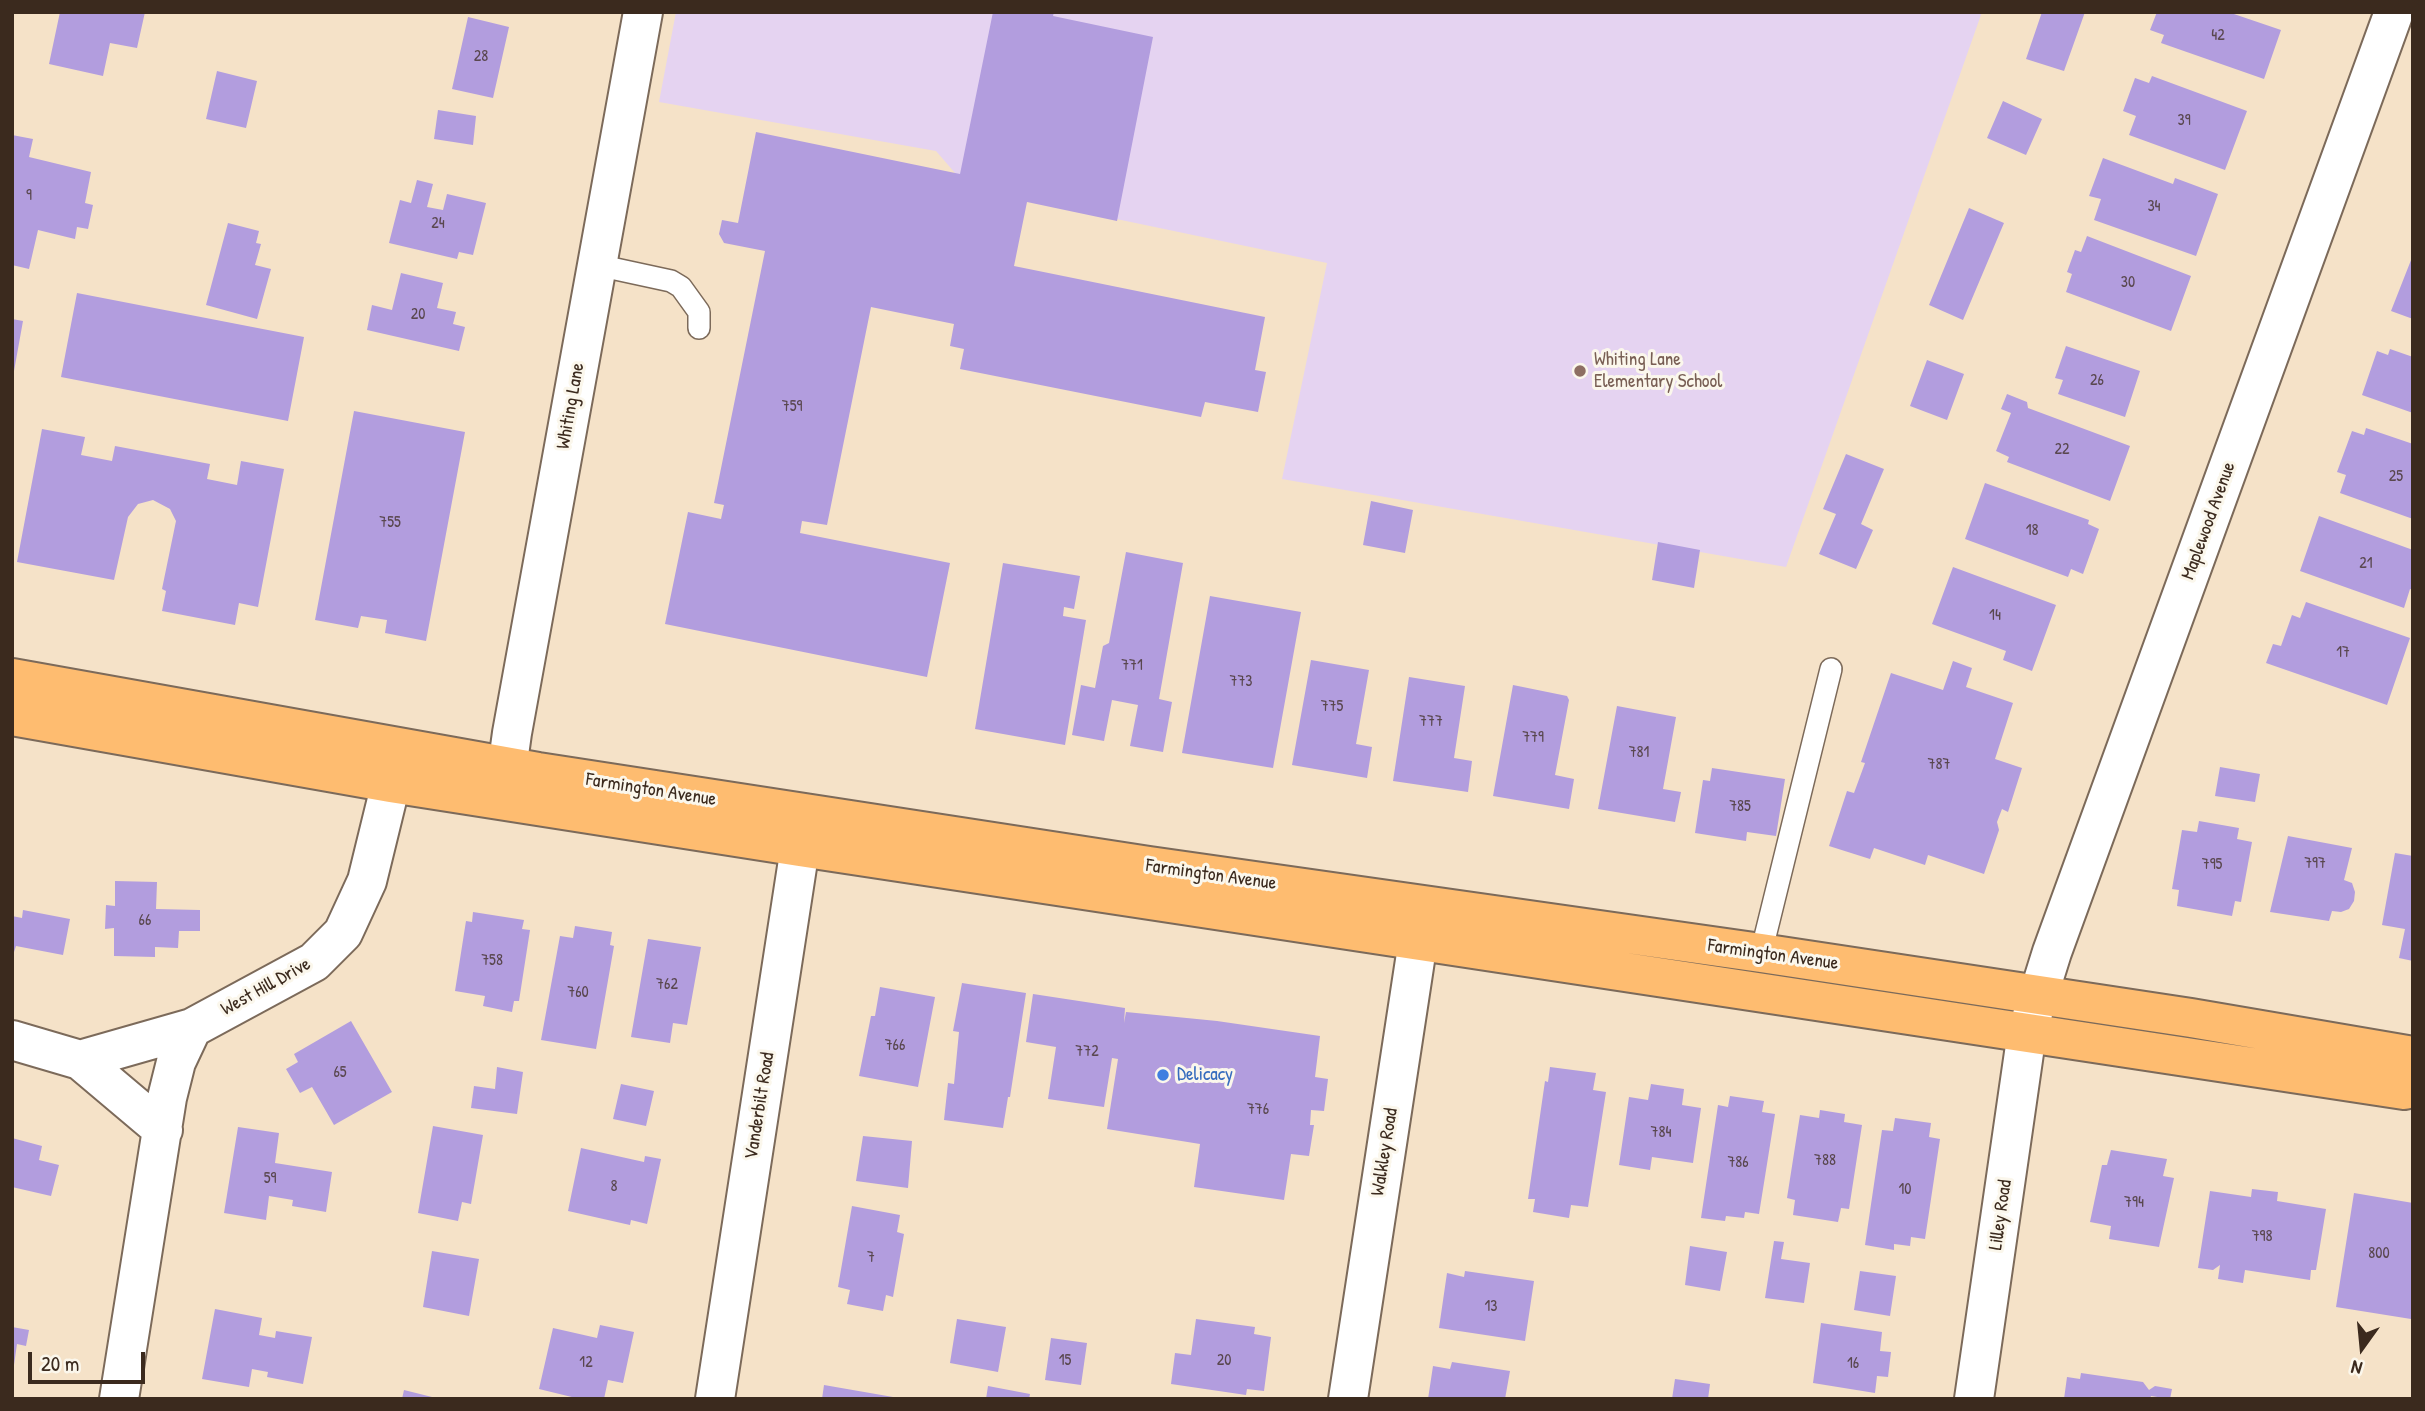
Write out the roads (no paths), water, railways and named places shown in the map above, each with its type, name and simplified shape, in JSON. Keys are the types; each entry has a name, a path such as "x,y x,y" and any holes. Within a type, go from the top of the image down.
{"main road":[{"name":"Farmington Avenue","path":"12,678 505,784 1421,924 2027,1032 2404,1090 2413,1088"},
{"name":"Farmington Avenue","path":"12,716 391,783 505,784"},
{"name":"Farmington Avenue","path":"1421,924 1761,953 2231,1025 2413,1056"}],"street":[{"name":"Whiting Lane","path":"505,784 643,12"},
{"name":"Maplewood Avenue","path":"2027,1032 2052,952 2394,12"},
{"name":"West Hill Drive","path":"80,1060 192,1028 314,962 343,933 367,881 391,783"},
{"name":"Vanderbilt Road","path":"715,1399 803,830"},
{"name":"Walkley Road","path":"1348,1399 1421,924"},
{"path":"119,1399 167,1098 176,1062 192,1028"},
{"name":"Lilley Road","path":"1974,1399 2027,1032"},
{"path":"12,1040 80,1060 163,1130"}],"lane":[{"path":"597,265 671,281 681,287 699,312 699,328"},
{"path":"1761,953 1831,669"}],"place":[{"name":"Whiting Lane Elementary School","path":"1580,371"},
{"name":"Delicacy","path":"1163,1075"}]}
